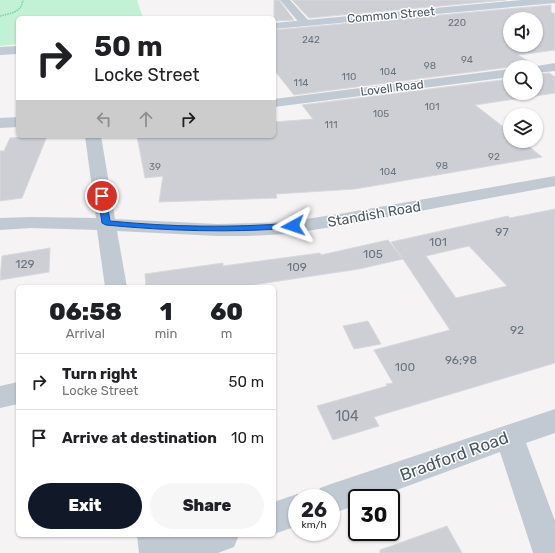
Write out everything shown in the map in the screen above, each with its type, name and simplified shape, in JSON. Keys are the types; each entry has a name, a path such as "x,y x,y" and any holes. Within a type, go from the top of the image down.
{"main road":[{"name":"Common Street","path":"276,26 555,0"},
{"path":"0,52 16,50"}],"street":[{"path":"285,0 305,23"},
{"path":"543,68 555,67"},
{"name":"Lovell Road","path":"276,103 503,74"},
{"path":"0,122 16,122"},
{"path":"93,138 116,285"},
{"name":"Standish Road","path":"0,224 27,222 106,223 146,227 248,230 322,223 555,181"},
{"path":"0,397 16,393"},
{"name":"Bradford Road","path":"340,496 555,421"},
{"path":"509,436 550,553"},
{"path":"276,517 288,513"},
{"path":"154,537 156,553"},
{"path":"168,553 216,537"}],"path":[{"path":"0,16 18,11 22,6 23,0"}],"green space":[{"path":"0,0 137,0 142,16 16,16 16,44 0,46"}],"building":[{"path":"274,0 279,0 294,20 276,21 276,16 274,16"},
{"path":"292,0 506,0 309,18"},
{"path":"551,5 551,12 555,14 555,50 543,52 543,12 503,12 503,52 540,52 518,55 526,60 503,60 503,68 294,95 276,72 276,30"},
{"path":"543,73 549,73 555,77 555,93 543,95"},
{"path":"503,80 503,100 508,100 475,105 503,127 503,148 531,148 542,157 355,189 276,194 277,198 159,202 163,176 145,178 137,138 276,138 276,122 313,119 302,105"},
{"path":"10,138 46,138 22,198 0,201 0,151 4,151"},
{"path":"555,209 555,363 374,417 379,426 333,440 317,406 393,383 374,350 450,330 403,259 359,269 252,285 146,285 145,274 223,263 223,266 320,253 321,255 388,240 402,258 391,242 508,216 510,218","holes":["469,246 507,286 456,298 426,256"]},
{"path":"50,248 49,272 0,280 2,256"},
{"path":"368,321 381,344 354,349 343,326"},
{"path":"447,526 462,553 380,553 380,550"}],"route":[{"path":"102,196 106,223 146,227 248,230 293,226"}]}
